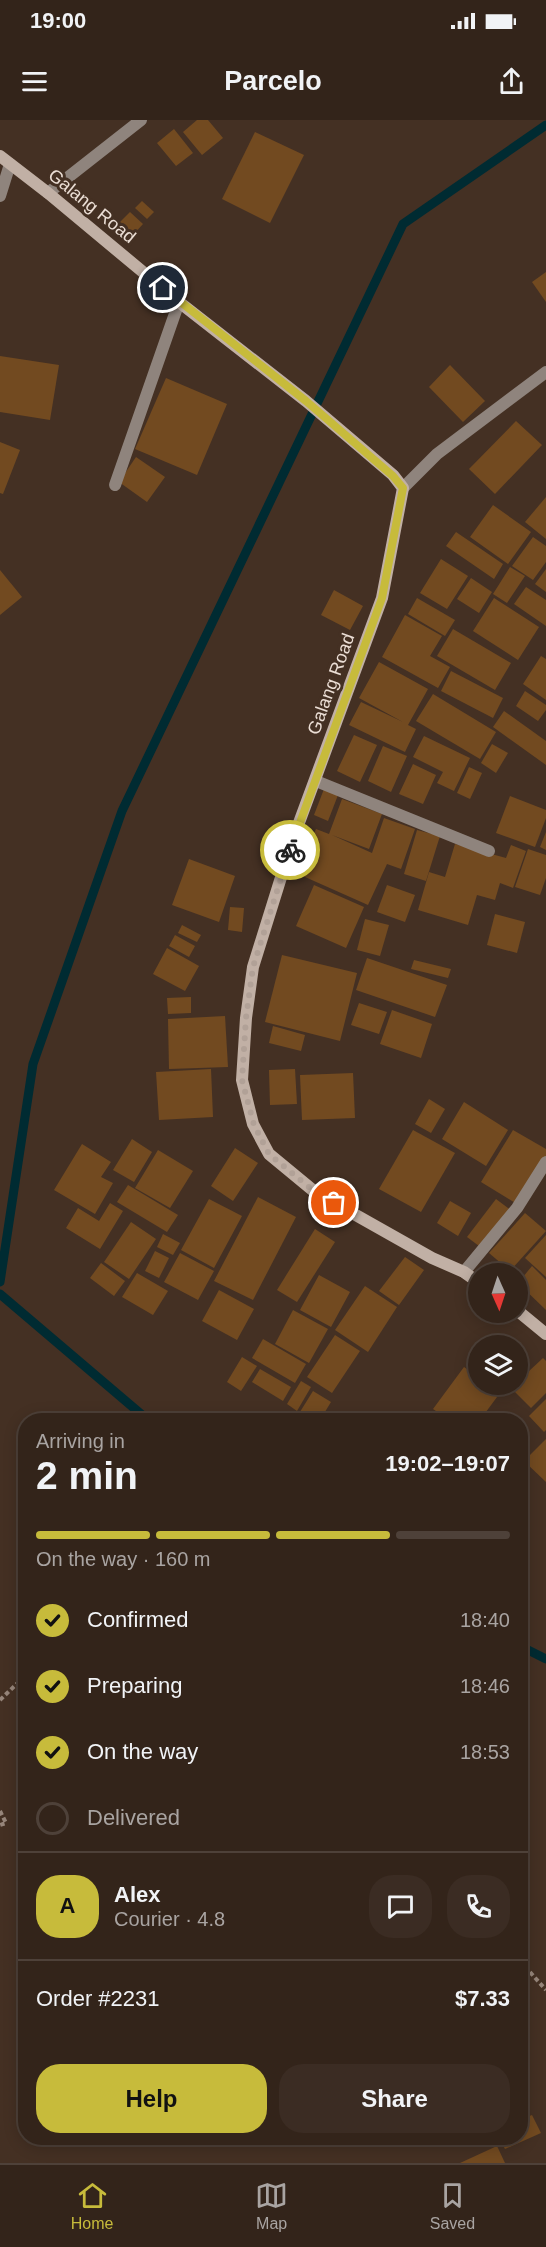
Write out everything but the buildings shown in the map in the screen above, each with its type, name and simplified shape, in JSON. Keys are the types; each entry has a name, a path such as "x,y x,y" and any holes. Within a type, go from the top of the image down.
{"street":[{"path":"48,193 141,120"},
{"path":"0,196 5,160"},
{"name":"Galang Road","path":"5,160 179,302 306,401 393,476 403,488 382,598 293,839 253,967 246,1018 242,1080 254,1125 269,1154 315,1192 432,1258 468,1275"},
{"path":"115,485 179,302"},
{"path":"403,488 437,454 546,372"},
{"path":"316,781 489,851"},
{"path":"464,1272 517,1208 546,1162"},
{"path":"528,1319 546,1334"}],"path":[{"path":"0,1700 18,1683"},
{"path":"0,1811 6,1823 0,1825"},
{"path":"528,1970 546,1990"}],"waterway":[{"path":"0,1282 33,1064 122,811 403,224 546,125"},
{"path":"0,1294 140,1413"},
{"path":"528,1650 546,1659"}],"way so far":[{"path":"290,850 253,967 246,1018 242,1080 254,1125 269,1154 315,1192 334,1203"}],"route":[{"path":"163,288 306,401 393,476 403,488 382,598 290,850"}]}
